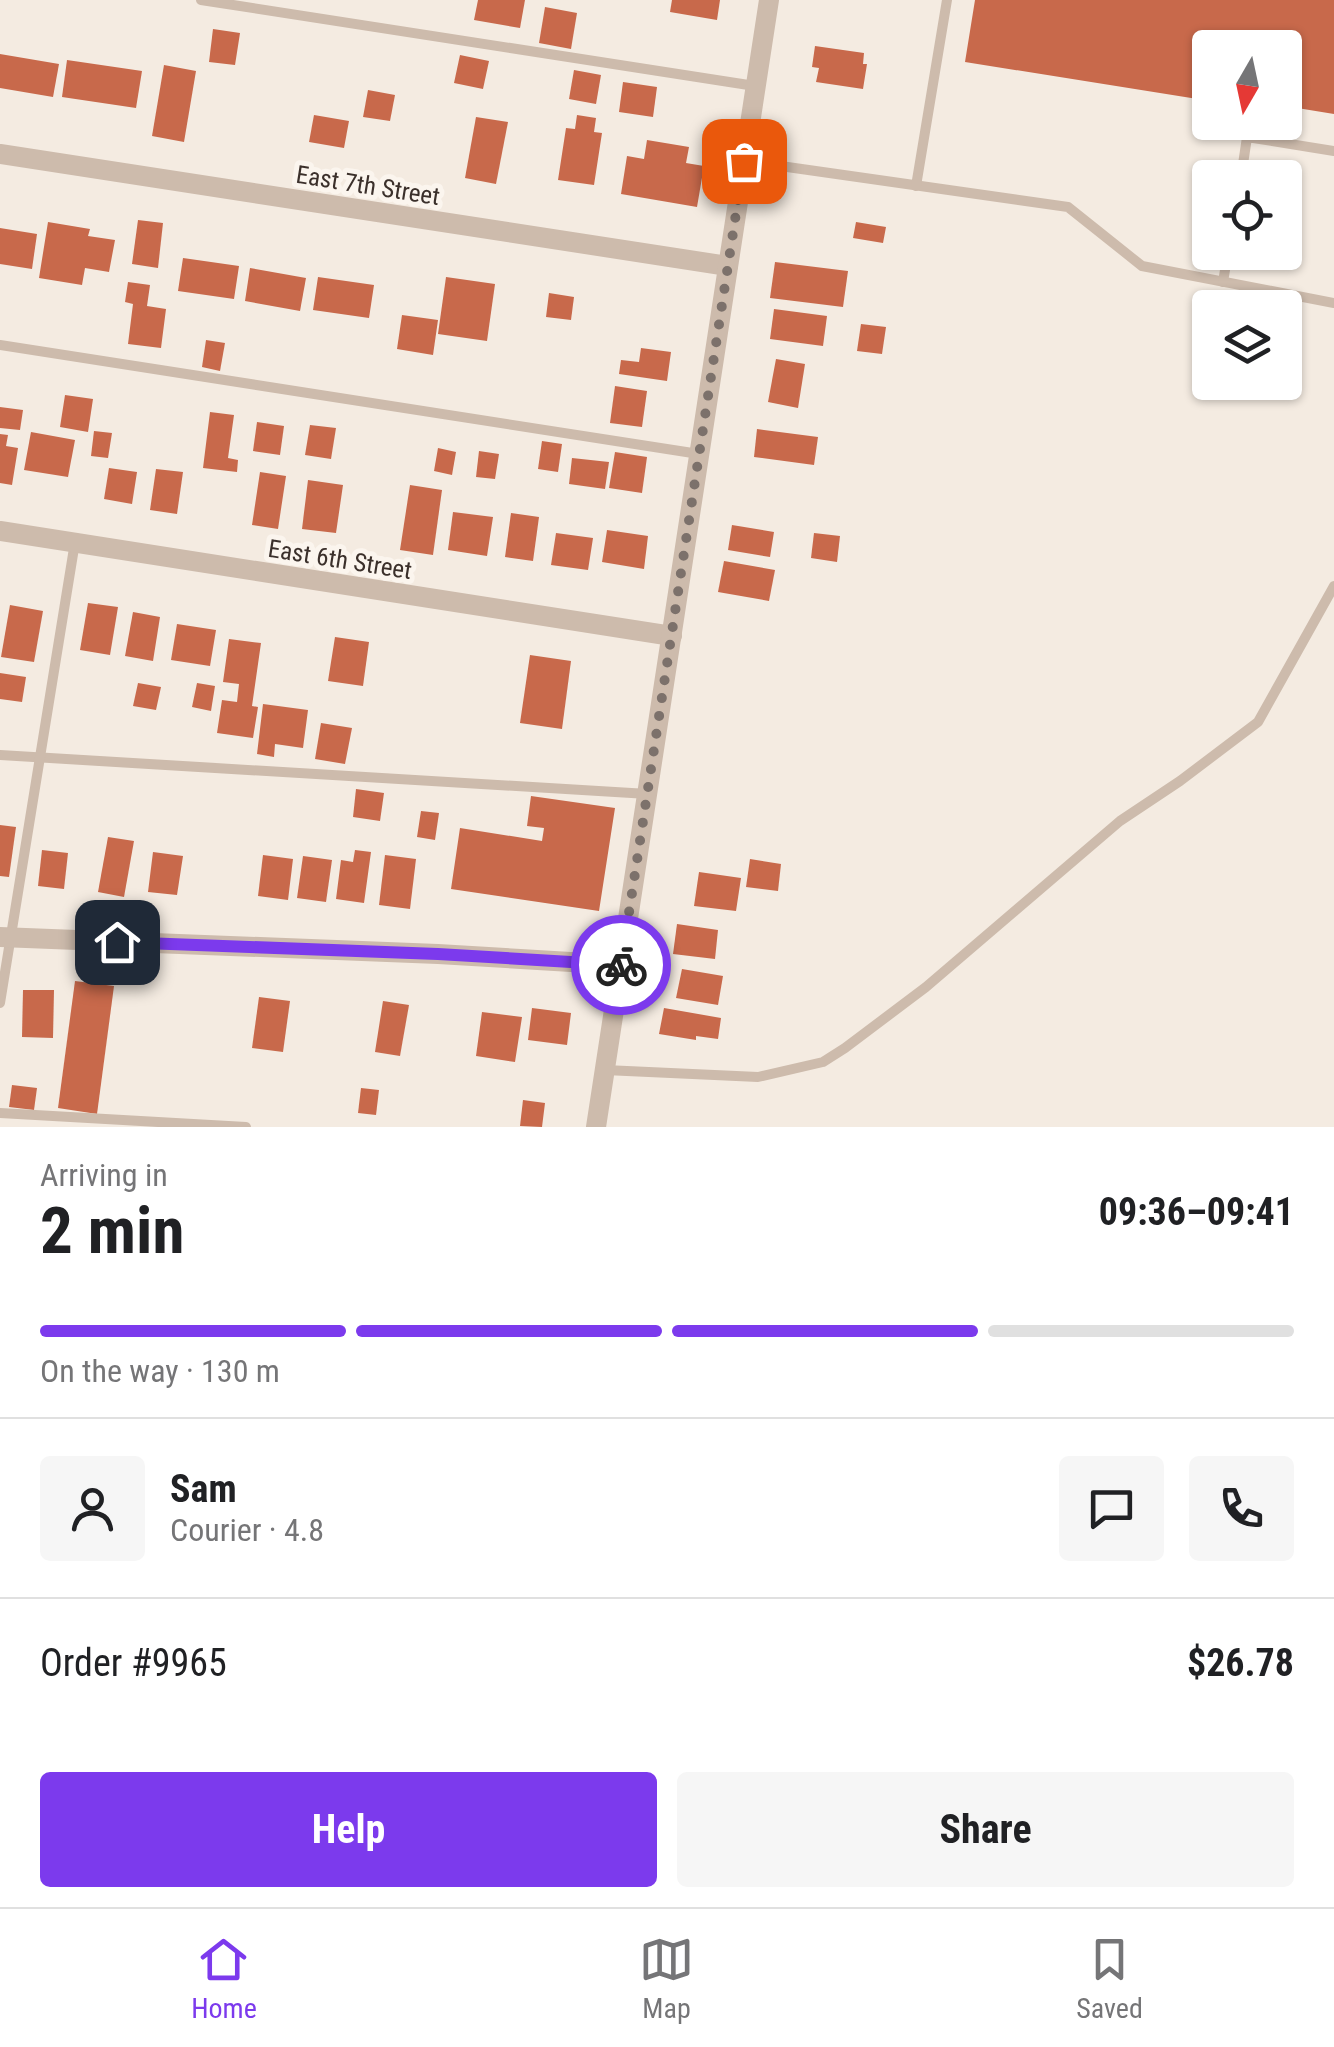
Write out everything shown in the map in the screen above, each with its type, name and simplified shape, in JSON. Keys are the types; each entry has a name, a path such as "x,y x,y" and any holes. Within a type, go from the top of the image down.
{"street":[{"path":"596,1127 769,0"},
{"name":"East 7th Street","path":"0,154 728,266"},
{"name":"East 6th Street","path":"0,531 672,636"},
{"path":"5,937 621,965"}],"lane":[{"path":"201,0 756,86"},
{"path":"916,186 947,0"},
{"path":"1243,160 1247,137 1334,151"},
{"path":"744,161 1068,207 1142,266 1334,303"},
{"path":"1224,282 1226,270"},
{"path":"0,345 700,454"},
{"path":"0,1004 5,937 75,542"},
{"path":"605,1070 758,1078 822,1062 845,1048 926,987 1120,821 1258,722 1334,586"},
{"path":"0,755 648,794"},
{"path":"0,1114 246,1127"}],"building":[{"path":"478,0 525,0 520,28 474,20"},
{"path":"672,0 720,0 717,20 670,12"},
{"path":"975,0 1334,0 1334,114 1302,109 1302,30 1192,30 1192,98 965,62"},
{"path":"545,7 577,13 571,49 539,43"},
{"path":"213,29 240,33 235,65 209,62"},
{"path":"815,46 864,53 863,64 867,64 863,89 816,82 819,68 812,67"},
{"path":"0,54 59,64 53,97 0,88"},
{"path":"460,55 489,61 483,89 454,83"},
{"path":"67,60 142,71 136,108 62,97"},
{"path":"164,65 196,71 184,142 152,136"},
{"path":"574,70 601,75 596,104 569,99"},
{"path":"623,82 657,87 653,117 619,112"},
{"path":"368,90 395,95 390,121 363,117"},
{"path":"314,115 349,121 344,148 309,142"},
{"path":"577,115 596,118 594,132 602,133 594,185 558,180 566,128 575,129"},
{"path":"476,117 508,122 496,184 465,178"},
{"path":"647,140 689,147 686,163 704,166 697,207 621,194 627,156 644,159"},
{"path":"138,220 163,223 158,268 132,264"},
{"path":"48,222 90,229 88,236 115,240 109,272 85,268 82,285 39,278"},
{"path":"856,222 886,227 883,243 853,238"},
{"path":"0,228 37,234 32,269 0,264"},
{"path":"183,258 239,266 234,299 178,291"},
{"path":"775,262 848,271 843,307 770,298"},
{"path":"250,268 306,278 300,311 245,301"},
{"path":"318,277 374,285 369,318 313,310"},
{"path":"446,277 495,284 487,341 438,334"},
{"path":"128,282 150,285 147,306 166,309 161,348 128,344 133,304 125,302"},
{"path":"549,293 574,297 571,320 546,317"},
{"path":"774,309 827,316 823,346 770,339"},
{"path":"402,315 438,320 433,355 397,349"},
{"path":"861,324 886,327 882,354 857,351"},
{"path":"206,340 225,343 220,371 202,367"},
{"path":"641,348 671,352 667,381 619,374 621,360 639,362"},
{"path":"776,359 805,364 798,408 768,402"},
{"path":"615,386 647,391 642,427 610,423"},
{"path":"65,395 93,399 88,432 60,427"},
{"path":"0,407 23,410 20,430 0,428"},
{"path":"210,412 234,415 228,458 238,460 237,472 203,468"},
{"path":"257,422 284,426 280,455 253,451"},
{"path":"310,425 336,428 331,459 305,455"},
{"path":"757,429 818,437 814,465 754,457"},
{"path":"94,431 112,433 108,458 91,456"},
{"path":"31,432 75,440 68,477 24,470"},
{"path":"0,434 8,435 6,446 18,448 12,485 0,483"},
{"path":"542,441 562,444 558,472 538,469"},
{"path":"438,448 456,452 452,475 434,471"},
{"path":"479,451 499,454 495,479 476,477"},
{"path":"615,452 647,457 642,493 609,488"},
{"path":"572,458 609,462 605,489 569,484"},
{"path":"109,468 137,472 132,504 104,499"},
{"path":"156,469 183,472 177,514 150,510"},
{"path":"260,472 286,476 278,529 252,525"},
{"path":"308,480 343,485 336,533 302,529"},
{"path":"410,485 442,490 433,555 400,550"},
{"path":"453,512 493,517 487,556 448,550"},
{"path":"511,513 539,517 533,561 505,557"},
{"path":"732,525 774,532 770,557 728,550"},
{"path":"607,530 648,536 644,569 602,562"},
{"path":"556,533 593,538 588,570 551,565"},
{"path":"814,533 840,536 837,562 811,558"},
{"path":"724,561 775,570 769,601 718,592"},
{"path":"88,603 118,607 110,655 80,650"},
{"path":"10,605 43,611 34,662 1,657"},
{"path":"133,612 160,617 153,661 125,656"},
{"path":"177,624 216,630 210,666 171,660"},
{"path":"335,637 369,642 363,686 328,681"},
{"path":"229,639 261,643 252,706 258,707 253,738 217,733 222,700 237,702 239,684 223,682"},
{"path":"530,655 571,661 562,729 520,723"},
{"path":"0,673 26,677 22,702 0,699"},
{"path":"138,683 161,687 156,710 133,706"},
{"path":"197,683 215,686 211,711 192,707"},
{"path":"263,704 308,710 303,748 275,744 274,757 257,754"},
{"path":"321,723 352,728 345,764 315,759"},
{"path":"356,789 384,793 380,821 353,817"},
{"path":"531,796 615,808 599,911 451,889 460,828 542,841 544,828 527,826"},
{"path":"421,811 439,813 435,840 417,837"},
{"path":"0,825 16,827 9,877 0,876"},
{"path":"108,837 134,841 124,897 98,892"},
{"path":"42,850 68,853 64,889 38,886"},
{"path":"355,850 371,852 364,903 336,899 341,860 353,862"},
{"path":"153,852 183,856 177,895 148,892"},
{"path":"263,855 293,859 288,900 258,896"},
{"path":"385,855 416,859 410,909 379,905"},
{"path":"303,856 332,860 326,902 297,898"},
{"path":"750,859 781,864 778,891 746,887"},
{"path":"699,872 741,878 736,911 694,906"},
{"path":"677,924 718,930 715,959 673,954"},
{"path":"682,969 723,976 718,1005 676,998"},
{"path":"75,981 114,986 97,1114 58,1108"},
{"path":"23,990 54,990 53,1038 22,1037"},
{"path":"259,997 290,1001 283,1052 252,1048"},
{"path":"383,1001 409,1005 400,1056 375,1052"},
{"path":"532,1008 571,1013 567,1045 528,1040"},
{"path":"664,1008 721,1018 718,1039 659,1034"},
{"path":"482,1012 522,1017 515,1062 476,1056"},
{"path":"12,1085 37,1088 34,1110 9,1107"},
{"path":"361,1088 379,1090 376,1115 358,1113"},
{"path":"523,1100 545,1103 542,1127 520,1126"}],"way so far":[{"path":"621,965 744,161"}],"route":[{"path":"117,942 621,965"}]}
